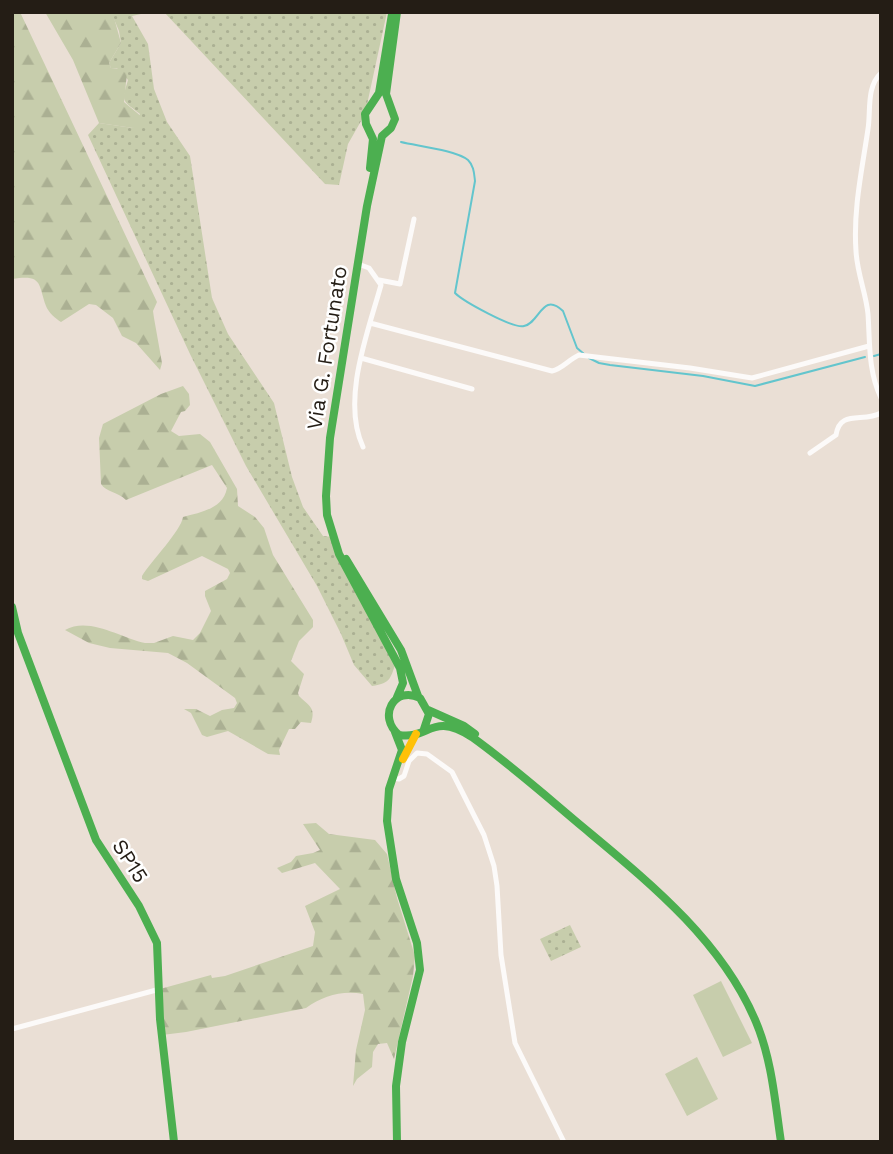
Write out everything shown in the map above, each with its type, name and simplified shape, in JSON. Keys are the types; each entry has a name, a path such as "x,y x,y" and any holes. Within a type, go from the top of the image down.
{"main road":[{"path":"367,206 373,139 365,119 379,93 395,12"},
{"path":"367,206 382,136 395,119 386,94 395,12"},
{"path":"371,105 380,102 390,106"},
{"path":"369,128 377,132 387,131"},
{"name":"Via G. Fortunato","path":"367,206 330,438 327,514 339,554 400,668 403,683 397,698"},
{"name":"Via G. Fortunato","path":"326,496 342,550 401,650 418,696"},
{"name":"SP15","path":"12,607 18,633 96,840 139,906 157,943 161,1027 174,1142"},
{"path":"394,774 429,718 426,703 418,696 407,694 397,698 388,712 388,720 402,745 389,789 387,821 396,880 417,943 420,970 402,1042 396,1086 397,1142"},
{"path":"428,710 465,725 486,746 631,867 701,936 725,967 756,1021 767,1056 781,1142"},
{"path":"393,729 404,735 420,732 437,724 452,727 486,746"}],"street":[{"path":"881,74 875,79 869,103 869,127 858,191 855,239 856,255 866,295 871,370 881,398"},
{"path":"379,280 400,284 414,219"},
{"path":"358,264 369,268 381,285 360,358 354,405 356,433 363,447"},
{"path":"370,323 552,371 560,369 568,360 582,355 752,378 869,346"},
{"path":"360,358 472,389"},
{"path":"810,453 836,435 839,424 845,419 873,417 881,413"},
{"path":"394,774 399,779 404,776 409,761 417,753 427,754 452,772 475,816 494,866 501,956 514,1043 564,1142"},
{"path":"12,1029 160,989"}],"green space":[{"path":"12,12 20,12 157,302 153,311 162,363 160,370 136,343 122,336 113,318 96,305 89,304 61,322 47,308 38,282 29,278 12,279"},
{"path":"45,12 113,14 121,43 109,63 111,68 124,69 127,73 124,102 142,117 141,126 133,128 99,123 73,60"},
{"path":"111,12 150,12 132,16 148,44 154,89 167,122 190,156 212,298 228,334 274,403 292,477 303,507 323,536 333,537 397,660 389,679 383,683 372,686 354,665 317,586 246,466 190,354 88,135 99,123 133,128 140,114 125,100 128,80 117,68 111,68 109,63 121,43"},
{"path":"164,12 387,12 365,114 348,144 339,185 325,184"},
{"path":"183,386 189,394 190,405 181,412 171,431 179,436 200,434 210,442 237,489 238,506 255,517 264,528 273,555 313,620 313,627 299,641 291,661 304,674 298,693 311,707 311,723 301,722 295,729 289,729 279,750 280,755 268,754 228,731 207,737 202,735 191,713 184,709 196,709 210,716 234,708 237,703 235,698 187,663 168,653 110,648 89,643 65,630 84,625 105,629 145,643 154,643 173,636 193,640 200,633 211,611 205,591 227,579 230,573 228,569 202,556 148,581 142,579 177,530 183,517 216,505 225,495 227,488 212,465 126,500 101,484 99,438 103,424 161,394"},
{"path":"316,823 329,834 375,840 387,854 415,956 394,1059 387,1043 378,1044 373,1052 372,1067 357,1079 353,1086 356,1050 365,1010 363,994 340,994 326,997 306,1008 162,1035 160,989 211,975 212,978 225,976 313,946 315,932 305,906 340,889 315,863 282,873 277,868 291,862 296,856 320,850 303,824"},
{"path":"570,925 581,947 551,961 540,939"},
{"path":"721,981 752,1043 723,1057 693,995"},
{"path":"697,1057 718,1099 687,1116 665,1074"}],"waterway":[{"path":"401,142 455,154 468,160 473,167 475,181 455,293 488,314 518,326 529,324 546,306 556,306 563,311 577,348 584,354"},
{"path":"874,356 881,354"},
{"path":"589,358 610,365 703,376 755,386 865,357"}],"traffic: fast":[{"path":"397,12 386,94 395,119 391,128 382,136 367,206 330,438 326,496 327,515 339,554 400,668 403,683 397,697"},
{"path":"370,168 373,139 365,114 379,93 392,14"},
{"path":"346,559 401,650 418,696"},
{"path":"12,607 18,633 96,840 139,906 157,943 160,1019 174,1142"},
{"path":"424,729 429,714 420,698 411,695 396,699 389,712 389,720 399,735 418,734 439,726 448,726 472,737 529,781 634,870 682,915 704,940 742,993 756,1022 769,1066 781,1142"},
{"path":"428,710 464,726 475,734"},
{"path":"395,732 402,750 389,789 387,821 396,879 417,943 420,970 402,1042 396,1086 397,1142"}],"traffic: slow":[{"path":"403,759 416,734"}]}
